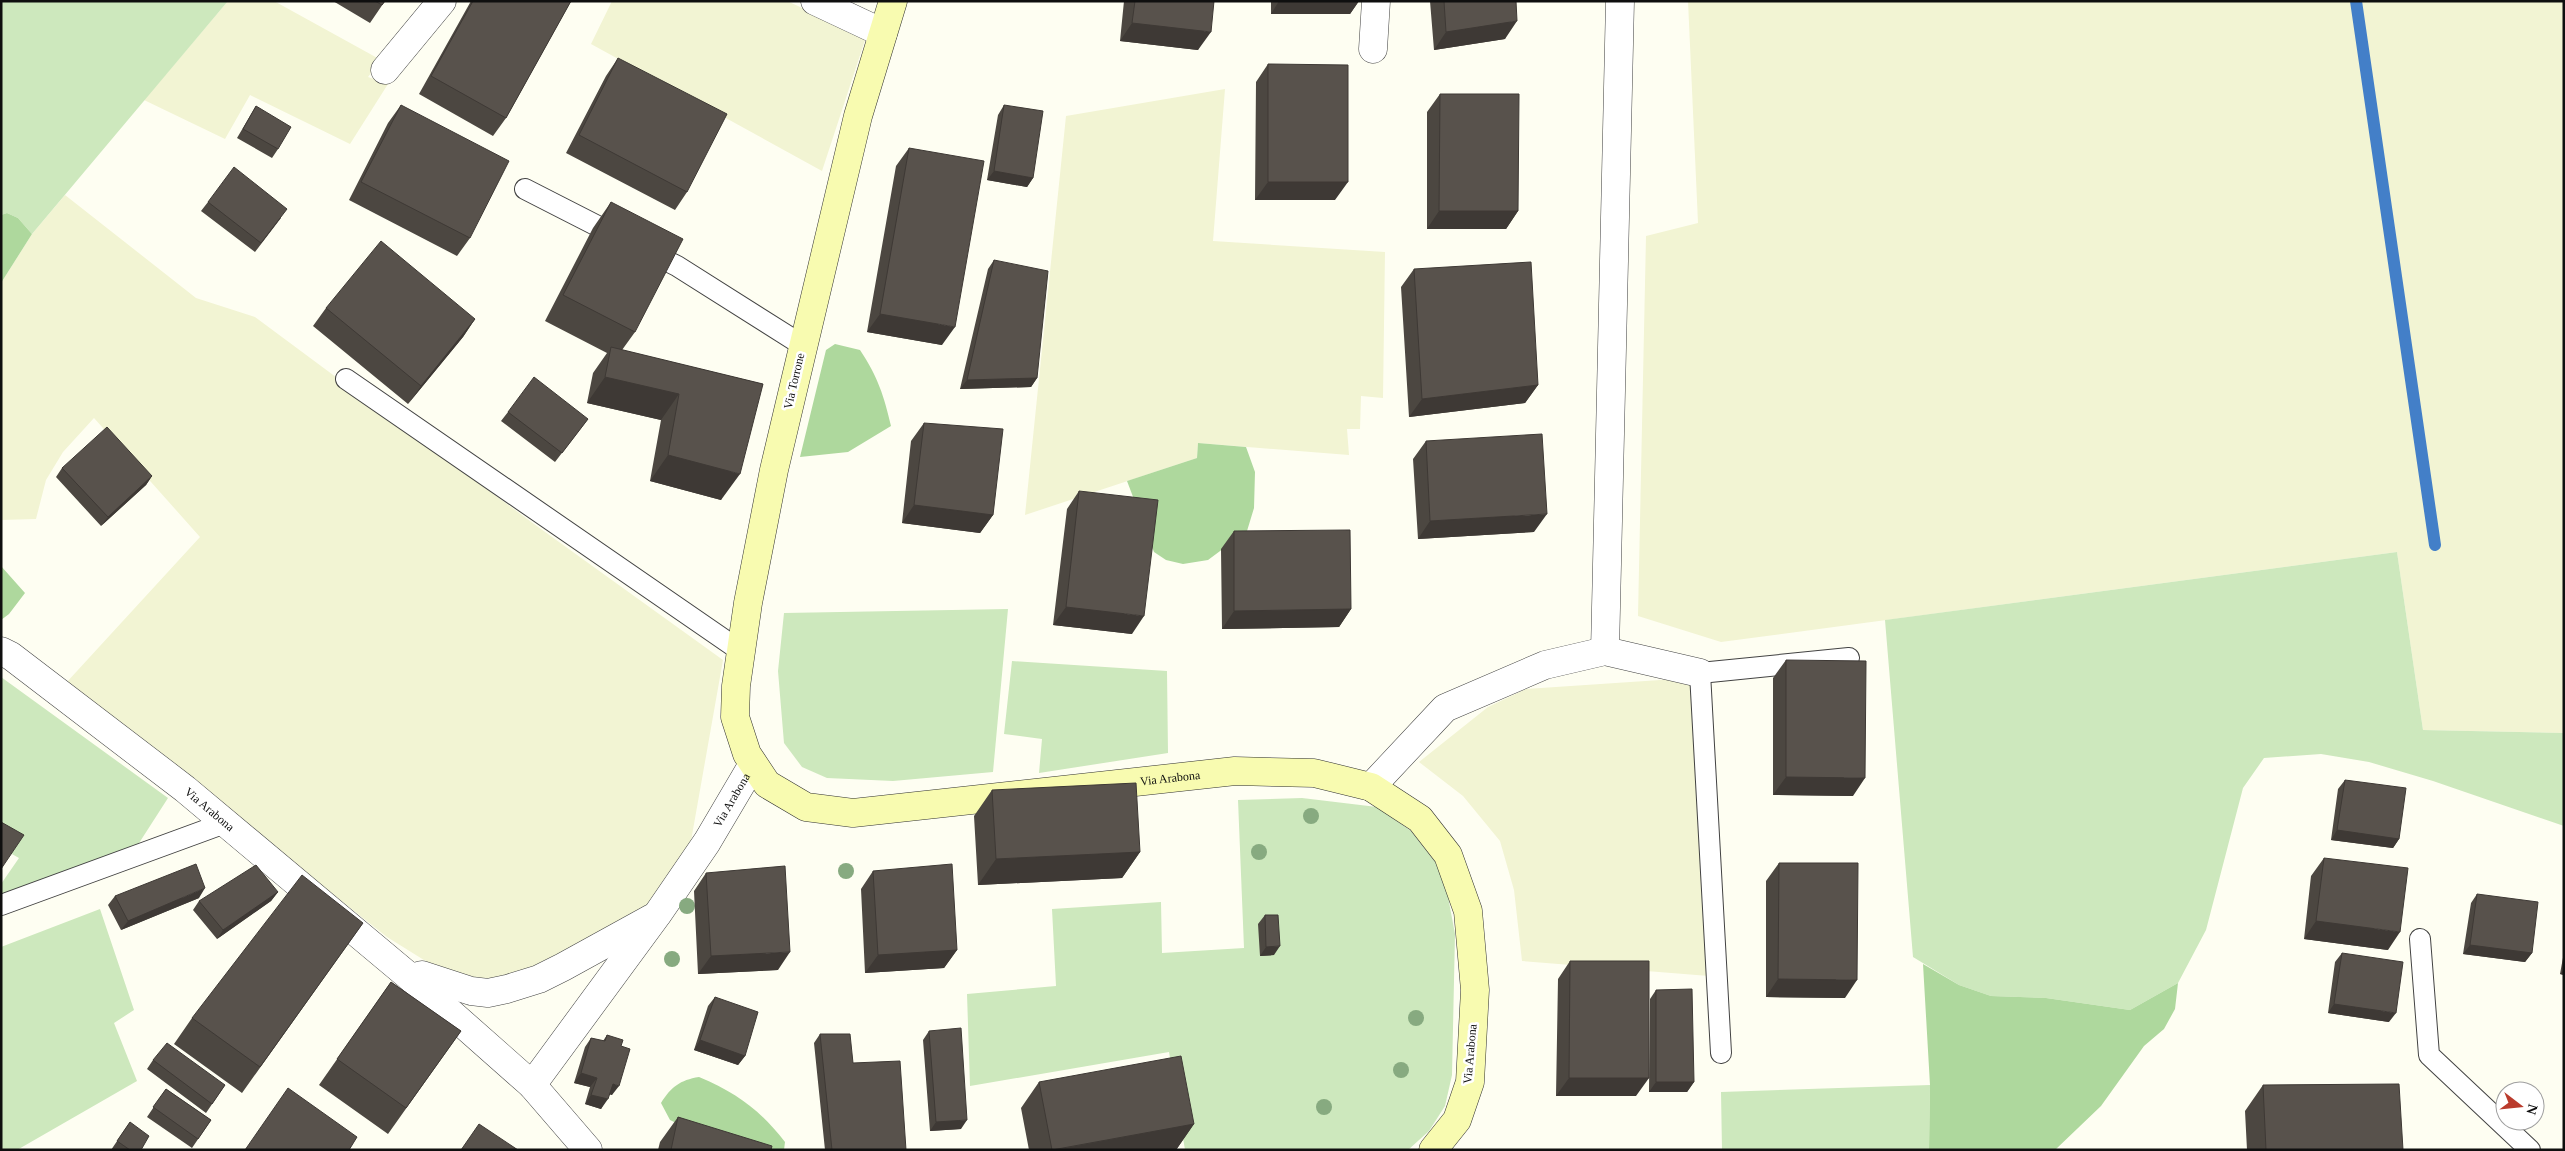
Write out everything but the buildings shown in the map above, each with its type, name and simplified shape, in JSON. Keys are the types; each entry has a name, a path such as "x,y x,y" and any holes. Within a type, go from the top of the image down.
{"main road":[{"name":"Via Torrone","path":"753,764 747,754 735,717 736,686 748,603 772,480 802,345 858,116 893,1"},
{"name":"Via Arabona","path":"753,764 767,784 806,807 853,813 1235,771 1314,773 1371,788 1420,819 1448,855 1468,910 1475,990 1470,1082 1457,1120 1433,1150"}],"street":[{"path":"385,70 442,1"},
{"path":"815,1 884,33"},
{"path":"1373,49 1376,1"},
{"path":"1605,651 1620,1"},
{"name":"Via Arabona","path":"1,651 11,656 185,788 411,978 532,1085 588,1150"},
{"path":"1371,788 1445,708 1545,665 1605,651 1700,673"},
{"name":"Via Arabona","path":"532,1085 658,915 707,842 753,764"},
{"name":"Via Arabona","path":"411,978 422,975 470,991 488,993 507,989 539,979 658,915"}],"lane":[{"path":"525,189 677,266 802,345"},
{"path":"346,379 742,652"},
{"path":"1721,1053 1700,673 1849,658"},
{"path":"1,905 225,822"},
{"path":"2420,939 2429,1055 2530,1150"}],"green space":[{"path":"1,1 228,1 32,234 18,218 7,213 1,215"},
{"path":"228,1 274,1 381,60 368,77 388,84 350,144 250,95 225,139 144,100"},
{"path":"612,1 787,1 866,37 822,171 591,44"},
{"path":"1688,1 2564,1 2564,733 2423,730 2397,552 1721,642 1638,616 1646,236 1698,223"},
{"path":"1225,89 1213,241 1385,252 1383,398 1361,396 1360,429 1347,429 1349,455 1198,443 1197,458 1025,515 1066,116"},
{"path":"65,195 196,298 255,317 534,524 723,660 691,841 653,901 615,927 528,974 483,983 448,975 387,937 66,683 200,537 94,418 63,452 46,480 36,519 1,520 1,283 32,234"},
{"path":"7,213 18,218 32,234 1,283 1,215"},
{"path":"835,344 860,350 880,387 891,426 848,452 800,457 826,350"},
{"path":"1198,443 1246,447 1255,472 1254,508 1247,531 1208,560 1183,564 1166,560 1154,552 1127,481 1197,458"},
{"path":"2397,552 2423,730 2564,733 2564,826 2433,781 2369,762 2321,754 2264,758 2243,788 2206,930 2178,983 2130,1010 2046,998 1991,996 1959,985 1913,957 1885,620"},
{"path":"1,566 25,593 9,614 1,620"},
{"path":"1008,609 993,772 893,781 827,778 802,767 784,743 778,671 784,613"},
{"path":"1012,661 1167,671 1168,753 1039,773 1042,739 1004,734"},
{"path":"1,677 168,798 132,854 1,898 1,884 19,858 1,848"},
{"path":"1690,678 1709,976 1522,961 1514,890 1500,841 1463,796 1419,762 1488,707 1526,689"},
{"path":"1302,798 1377,807 1411,831 1436,863 1446,886 1455,934 1452,1075 1445,1106 1429,1131 1408,1150 1185,1150 1169,1052 970,1086 967,994 1056,986 1052,909 1161,902 1162,953 1244,948 1238,800"},
{"path":"100,909 134,1010 114,1023 137,1081 17,1150 1,1150 1,947"},
{"path":"1923,964 1959,985 1991,996 2046,998 2130,1010 2178,983 2175,1009 2164,1029 2144,1046 2101,1106 2055,1150 1929,1150 1930,1085"},
{"path":"699,1077 725,1089 757,1112 785,1142 784,1150 732,1150 670,1120 661,1103 665,1097 681,1082"},
{"path":"1930,1085 1929,1150 1722,1150 1721,1092"}],"waterway":[{"path":"2356,1 2435,545"}]}
